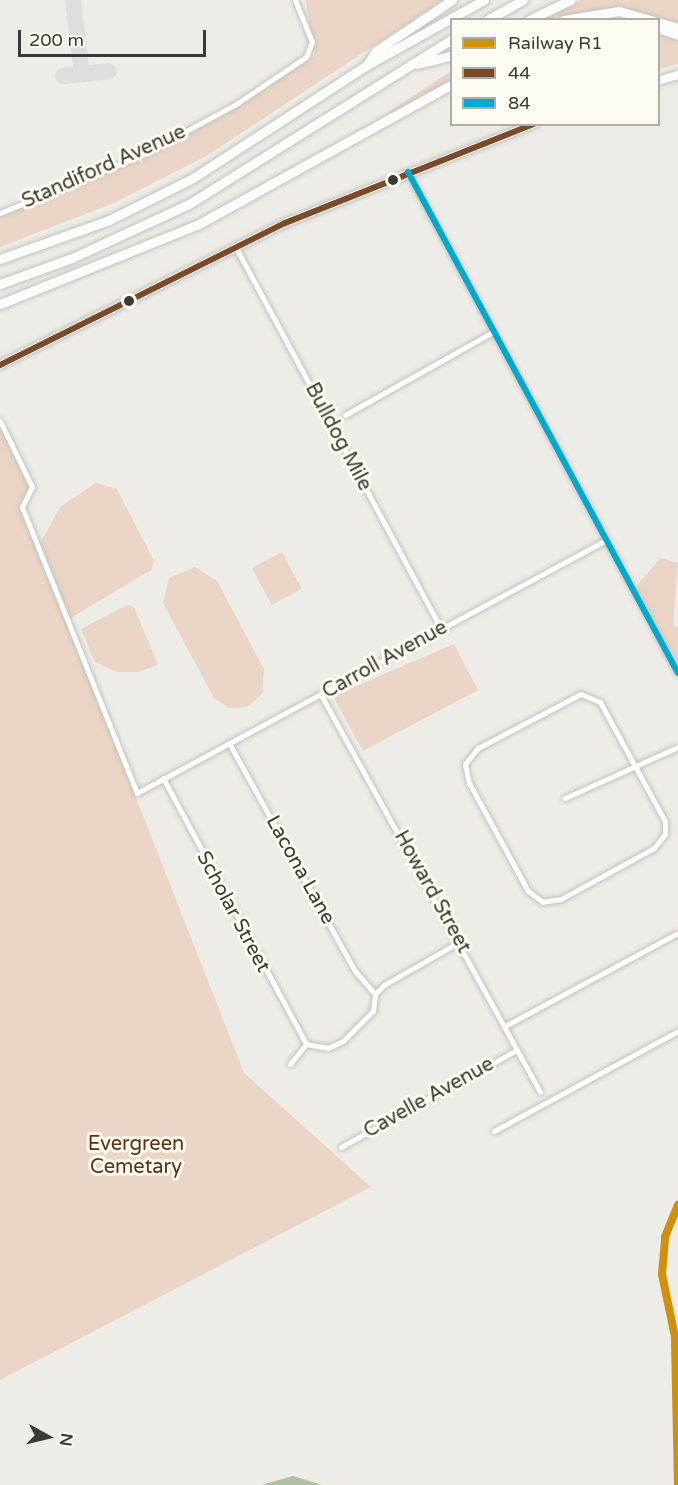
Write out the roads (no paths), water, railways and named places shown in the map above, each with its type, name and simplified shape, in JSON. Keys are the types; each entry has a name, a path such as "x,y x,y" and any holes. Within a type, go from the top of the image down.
{"highway":[{"path":"367,65 376,51 452,0"},
{"path":"452,18 484,0"},
{"path":"491,18 523,0"},
{"path":"534,18 565,1"},
{"path":"575,18 619,10 645,18"},
{"path":"0,259 109,220 173,188 367,65 450,19"},
{"path":"660,23 678,28"},
{"path":"660,29 678,35"},
{"path":"0,284 72,258 189,204 450,40"},
{"path":"409,65 450,55"},
{"path":"0,304 197,225 450,85"}],"main road":[{"path":"660,80 678,75"},
{"path":"0,365 235,246 408,172 529,126"}],"street":[{"name":"Standiford Avenue","path":"0,213 140,156 236,104 306,57 312,42 295,0"},
{"path":"408,172 678,673"},
{"name":"Bulldog Mile","path":"235,246 441,629"},
{"path":"345,415 493,333"},
{"path":"0,421 32,487 22,507 137,793 163,778"},
{"name":"Carroll Avenue","path":"163,778 606,540"},
{"path":"581,694 600,702 636,766 665,821 662,841 548,903 528,891 465,771 466,759 478,748 581,694"},
{"name":"Howard Street","path":"321,695 540,1091"},
{"name":"Lacona Lane","path":"229,743 355,971 375,994"},
{"path":"566,798 678,747"},
{"name":"Scholar Street","path":"163,778 306,1044"},
{"path":"506,1026 678,933"},
{"path":"290,1064 306,1044 328,1048 344,1041 373,1011 375,994 400,973 459,942"},
{"path":"494,1131 678,1031"},
{"name":"Cavelle Avenue","path":"341,1147 517,1050"}],"rail line":[{"name":"R1","path":"678,1205 665,1237 662,1274 675,1337 678,1485"}],"park label":[{"name":"Evergreen Cemetary","path":"136,1156"}]}
